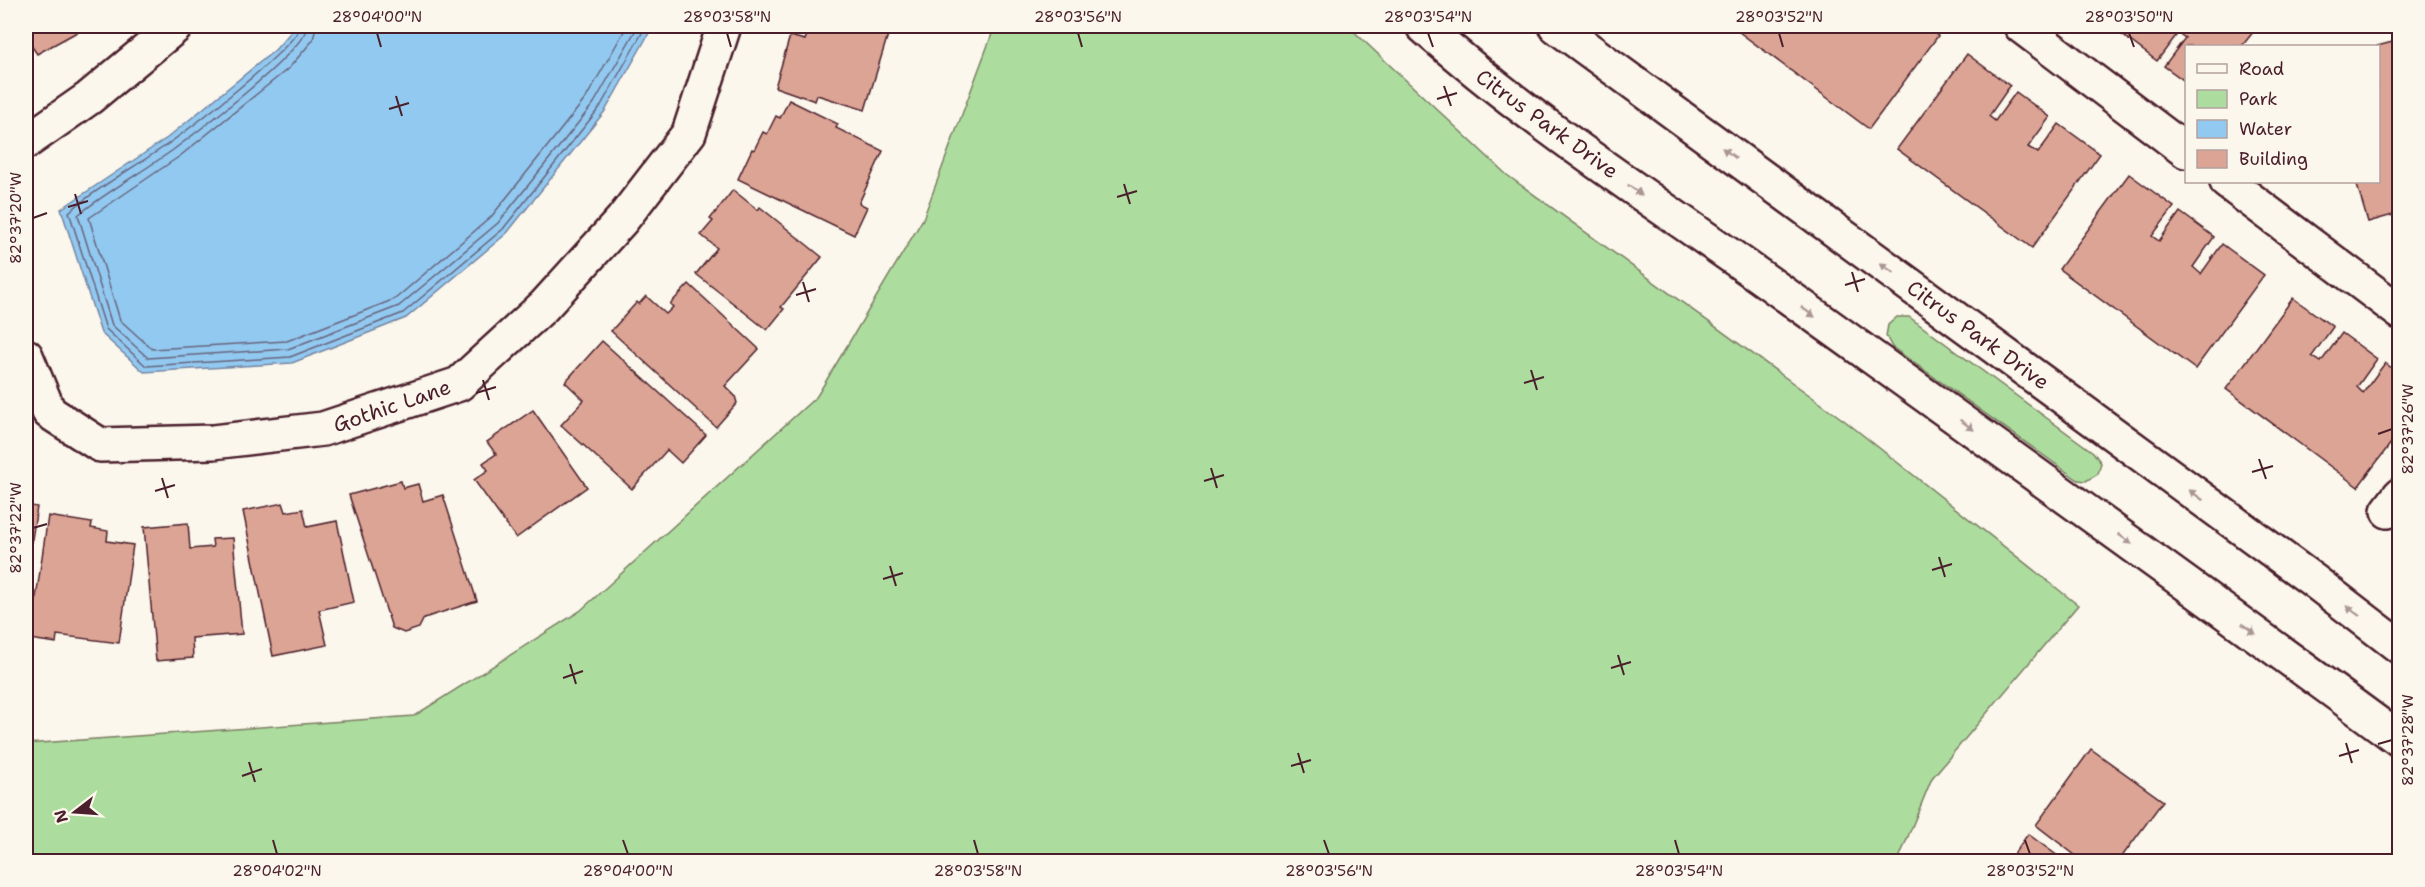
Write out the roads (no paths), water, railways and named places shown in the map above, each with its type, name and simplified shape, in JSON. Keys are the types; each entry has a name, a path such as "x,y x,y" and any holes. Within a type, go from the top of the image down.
{"street":[{"path":"26,142 89,98 176,26"},
{"name":"Gothic Lane","path":"26,356 49,412 100,445 213,441 323,429 459,384 544,306 622,220 689,133 724,26"},
{"name":"Citrus Park Drive","path":"1423,26 1471,69 1667,213 1761,277 2202,594 2400,740"},
{"name":"Citrus Park Drive","path":"1556,26 2314,581 2400,647"},
{"path":"2021,26 2185,149"},
{"path":"2228,183 2400,312"}],"water":[{"path":"296,26 653,26 605,111 507,233 406,318 292,363 144,372 101,333 61,209 167,138 275,50"}]}
